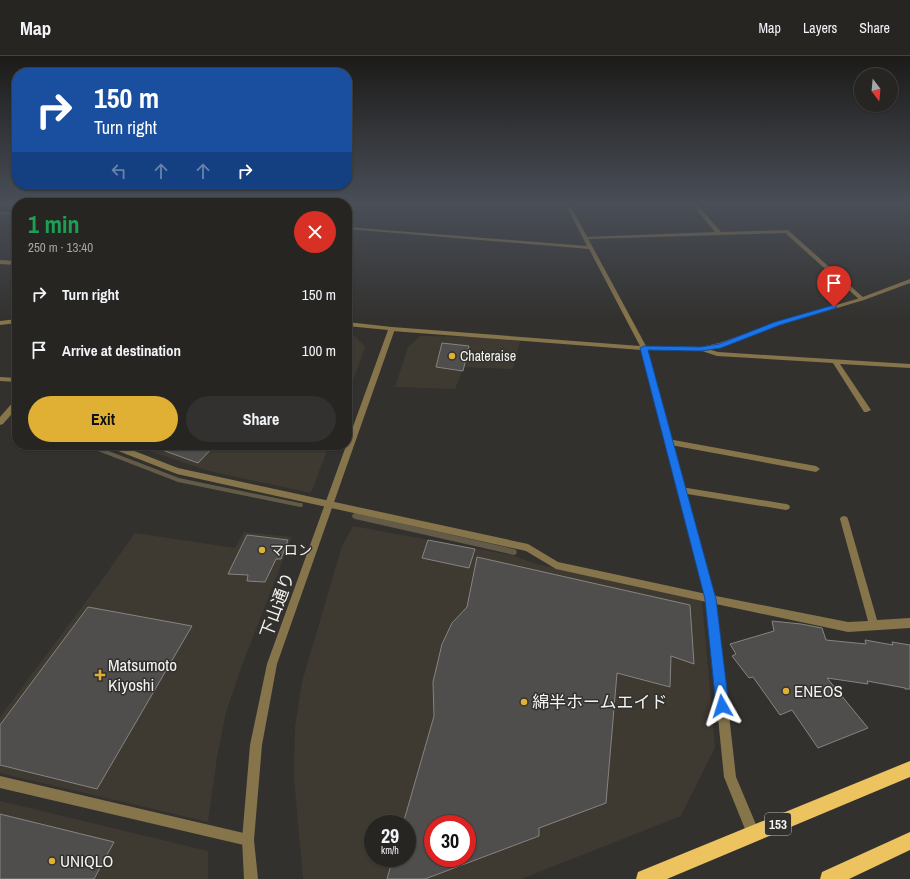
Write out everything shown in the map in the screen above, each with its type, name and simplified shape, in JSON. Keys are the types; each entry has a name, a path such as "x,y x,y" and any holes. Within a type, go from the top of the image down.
{"highway":[{"name":"153","path":"645,879 910,769"},
{"path":"829,879 910,841"}],"street":[{"path":"511,241 592,248"},
{"path":"588,241 644,348 711,599 730,777 754,834"},
{"path":"799,241 862,298"},
{"path":"0,262 12,263"},
{"path":"352,325 392,329 644,348 701,349 721,345 778,324 862,298 910,281"},
{"path":"0,323 12,322"},
{"name":"下山通り","path":"352,441 392,329"},
{"path":"701,349 717,354 910,366"},
{"path":"836,361 867,410"},
{"path":"0,380 12,380"},
{"path":"0,422 12,410"},
{"path":"668,442 816,469"},
{"path":"124,450 177,471 528,548 556,565 848,627 910,623"},
{"name":"下山通り","path":"251,879 248,840 256,745 272,664 349,450"},
{"path":"681,490 786,507"},
{"path":"844,519 874,626"},
{"path":"0,782 248,840"}],"shaded area":[{"path":"352,335 354,335 365,347 352,383"},
{"path":"420,336 472,337 520,341 513,369 464,367 455,389 395,387 408,347"},
{"path":"147,450 327,450 311,493 209,471"},
{"path":"353,526 512,555 533,563 702,601 715,747 681,816 521,879 303,879 294,776 295,728 302,682 342,546"},
{"path":"244,532 292,537 242,665 226,712 217,757 208,822 0,773 0,717 135,533 235,548"},
{"path":"0,801 208,851 208,879 0,879"}],"building":[{"name":"Chateraise","path":"442,343 469,346 463,371 436,367"},
{"path":"162,450 210,450 198,463"},
{"name":"マロン","path":"247,535 288,540 281,559 276,559 265,582 247,581 248,575 228,574"},
{"path":"428,540 475,549 469,568 422,558"},
{"name":"綿半ホームエイド","path":"477,557 690,605 694,664 671,656 670,687 617,673 606,803 539,828 539,836 476,860 476,815 424,815 424,867 457,867 425,879 387,879 390,867 416,867 416,815 406,815 434,716 433,682 442,644 452,623 467,607"},
{"name":"Matsumoto Kiyoshi","path":"88,607 192,626 97,789 0,765 0,725"},
{"path":"772,621 822,628 826,640 866,644 865,640 893,645 892,642 910,645 910,689 867,681 868,684 827,678 868,728 818,748 792,710 780,715 753,677 749,678 732,656 736,654 730,644 774,631"},
{"name":"UNIQLO","path":"0,814 114,842 94,879 0,879"}],"waterway":[{"path":"100,450 178,480 300,505"},
{"path":"355,516 514,552"}],"place":[{"name":"Chateraise","path":"452,356"},
{"name":"マロン","path":"262,550"},
{"name":"Matsumoto Kiyoshi","path":"100,675"},
{"name":"ENEOS","path":"786,691"},
{"name":"綿半ホームエイド","path":"524,702"},
{"name":"UNIQLO","path":"52,861"}],"route":[{"path":"722,706 711,599 644,348 701,349 721,345 778,324 834,307"}]}
